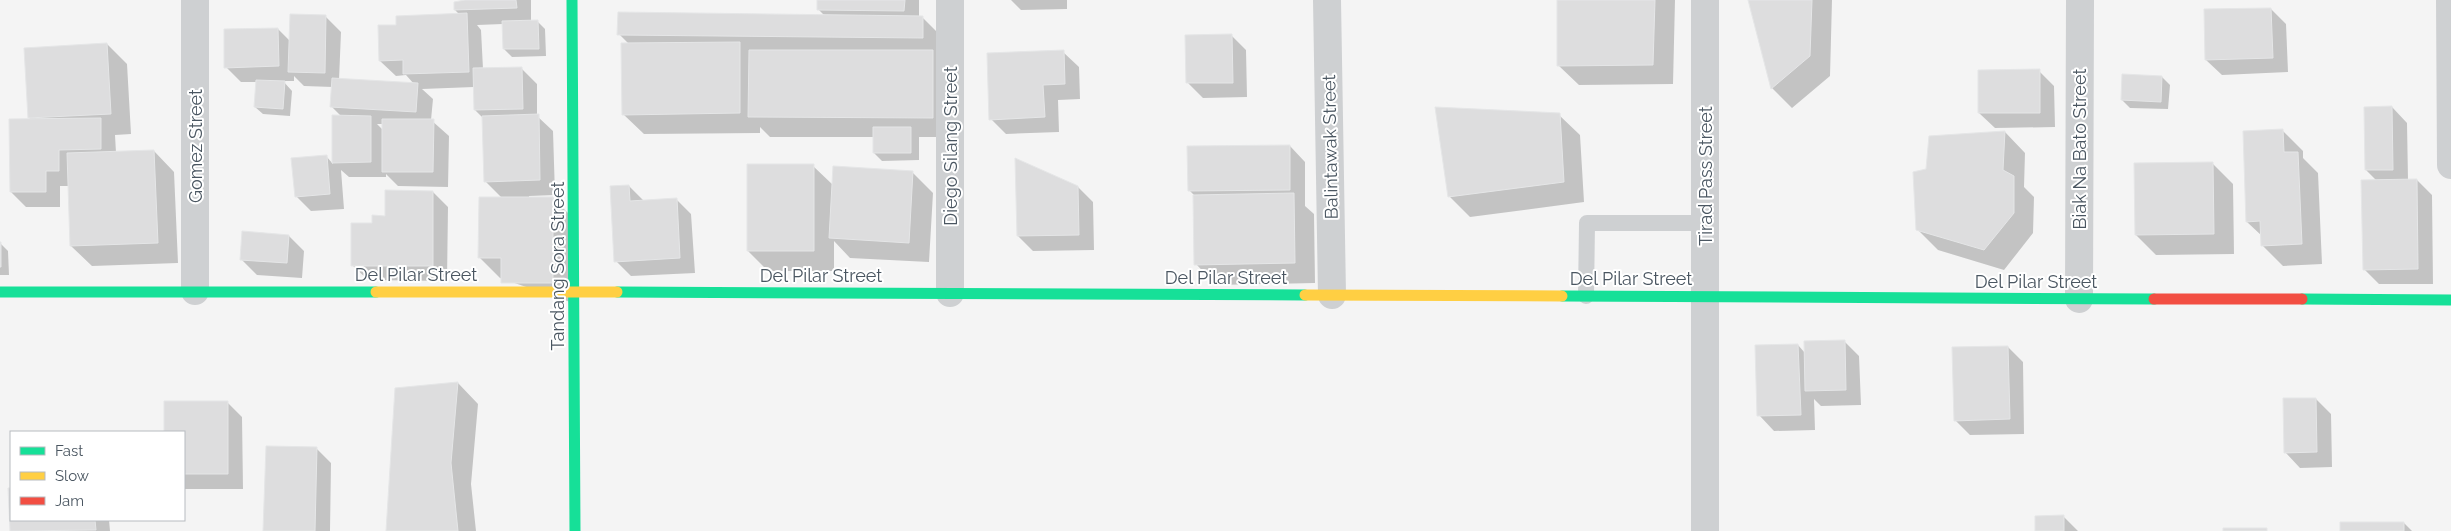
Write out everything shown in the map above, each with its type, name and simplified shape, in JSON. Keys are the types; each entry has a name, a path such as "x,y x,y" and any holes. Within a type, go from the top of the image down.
{"street":[{"name":"Gomez Street","path":"195,0 195,292"},
{"name":"Tandang Sora Street","path":"572,0 575,531"},
{"name":"Diego Silang Street","path":"950,0 950,293"},
{"name":"Balintawak Street","path":"1327,0 1332,295"},
{"name":"Tirad Pass Street","path":"1705,0 1705,531"},
{"name":"Biak Na Bato Street","path":"2079,299 2080,0"},
{"path":"2450,0 2451,165"},
{"name":"Del Pilar Street","path":"0,292 950,293 2451,300"}],"lane":[{"path":"1586,296 1587,223 1705,223"}],"building":[{"path":"465,0 516,0 517,8 454,10 454,2"},
{"path":"817,0 905,0 904,11 817,10"},
{"path":"1557,0 1655,0 1653,65 1557,66"},
{"path":"1748,0 1812,0 1810,56 1771,89"},
{"path":"2271,8 2273,58 2205,60 2204,9"},
{"path":"618,12 923,16 923,38 617,35"},
{"path":"467,13 469,72 403,74 403,60 379,61 378,25 396,25 396,16"},
{"path":"290,14 326,15 325,73 288,72"},
{"path":"538,20 539,49 503,49 502,21"},
{"path":"278,28 279,66 224,68 224,29"},
{"path":"1232,34 1233,83 1186,83 1185,35"},
{"path":"740,42 740,113 622,115 621,43"},
{"path":"107,43 111,114 28,118 24,48"},
{"path":"749,50 933,50 933,118 748,117"},
{"path":"1064,50 1065,84 1043,85 1045,117 989,120 987,53"},
{"path":"522,67 523,109 474,110 473,68"},
{"path":"2040,69 2040,113 1978,113 1978,70"},
{"path":"2122,74 2162,76 2161,102 2121,100"},
{"path":"332,78 418,83 416,112 330,107"},
{"path":"256,80 285,81 283,109 254,107"},
{"path":"2392,106 2393,170 2365,170 2364,107"},
{"path":"1435,107 1560,113 1564,182 1448,197"},
{"path":"539,114 540,180 484,182 482,116"},
{"path":"332,115 371,116 371,162 332,163"},
{"path":"101,118 101,149 59,150 59,171 46,171 46,192 10,192 9,119"},
{"path":"382,119 434,119 433,172 382,172"},
{"path":"873,127 911,127 911,153 873,153"},
{"path":"2283,129 2284,152 2298,152 2302,244 2261,246 2260,221 2246,222 2243,131"},
{"path":"2005,131 2003,170 2014,176 2014,213 1984,250 1916,230 1913,172 1926,169 1929,136"},
{"path":"1290,145 1290,190 1188,191 1187,146"},
{"path":"154,150 158,243 70,246 67,153"},
{"path":"327,155 330,194 295,197 291,158"},
{"path":"1015,158 1078,186 1079,235 1017,236"},
{"path":"2213,162 2214,234 2135,235 2134,163"},
{"path":"747,164 814,164 814,251 747,251"},
{"path":"833,166 913,171 909,243 829,238"},
{"path":"2417,179 2418,269 2363,270 2361,180"},
{"path":"629,185 630,201 677,198 680,258 614,262 610,186"},
{"path":"385,190 433,191 433,266 351,266 351,223 372,223 372,215 385,216"},
{"path":"1294,193 1295,263 1194,265 1193,195"},
{"path":"479,197 553,197 553,283 501,283 501,258 478,258"},
{"path":"242,231 289,235 287,263 240,260"},
{"path":"1,242 1,267 0,267"},
{"path":"1845,340 1846,390 1805,391 1804,341"},
{"path":"1798,344 1801,415 1757,416 1755,345"},
{"path":"2008,346 2010,419 1954,421 1952,347"},
{"path":"458,382 451,463 458,531 386,531 395,388"},
{"path":"2283,398 2316,398 2317,452 2284,453"},
{"path":"164,401 228,401 228,474 185,474 185,431 164,431"},
{"path":"266,446 317,447 315,531 263,531"},
{"path":"8,488 10,488 10,521 95,521 96,530 10,531"},
{"path":"2064,515 2064,531 2035,531 2035,516"},
{"path":"2340,522 2404,522 2404,531 2340,531"},
{"path":"2223,528 2267,528 2267,531 2223,531"}],"traffic: fast":[{"path":"572,0 575,531"},
{"path":"0,292 376,292"},
{"path":"617,292 1305,295"},
{"path":"1562,296 2154,299"},
{"path":"2302,299 2451,300"}],"traffic: slow":[{"path":"376,292 617,292"},
{"path":"1305,295 1562,296"}],"traffic: jam":[{"path":"2154,299 2302,299"}]}
